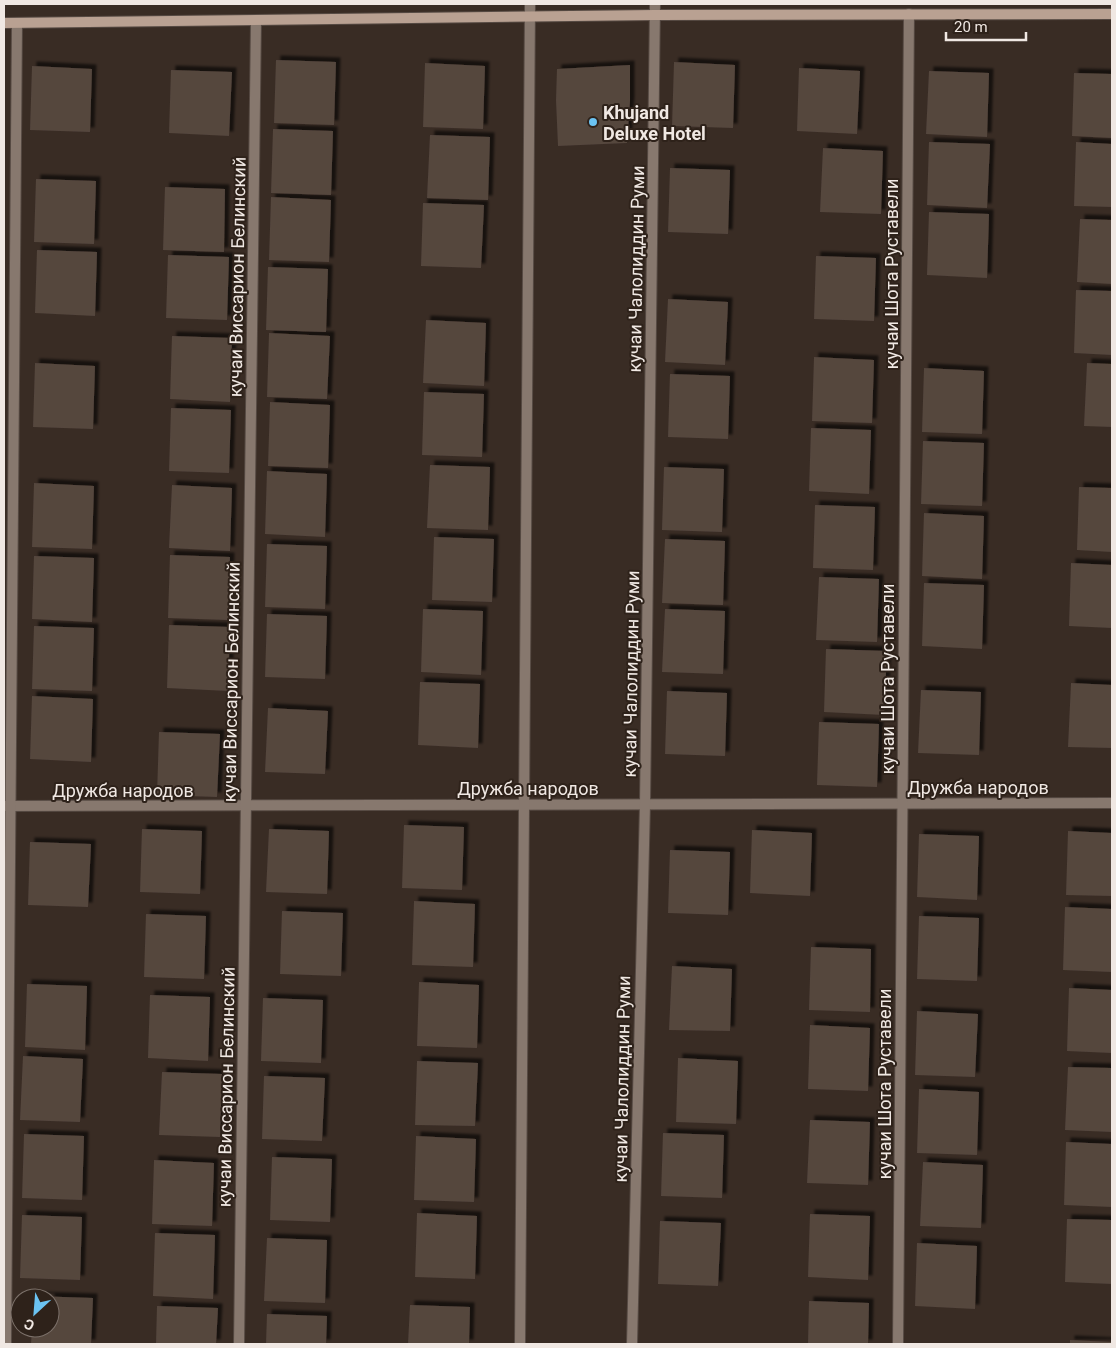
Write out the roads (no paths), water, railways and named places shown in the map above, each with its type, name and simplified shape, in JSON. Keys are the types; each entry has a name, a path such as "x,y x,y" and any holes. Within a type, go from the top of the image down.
{"main road":[{"path":"4,23 530,16 1112,14"}],"street":[{"path":"520,1344 530,4"},
{"name":"кучаи Чалолиддин Руми","path":"632,1344 645,804 655,4"},
{"name":"кучаи Шота Руставели","path":"898,1344 910,14"},
{"name":"кучаи Виссарион Белинский","path":"239,1344 256,20"},
{"path":"6,1344 7,806 17,22"},
{"name":"Дружба народов","path":"7,806 1112,803"}],"place":[{"name":"Khujand Deluxe Hotel","path":"593,122"}]}
